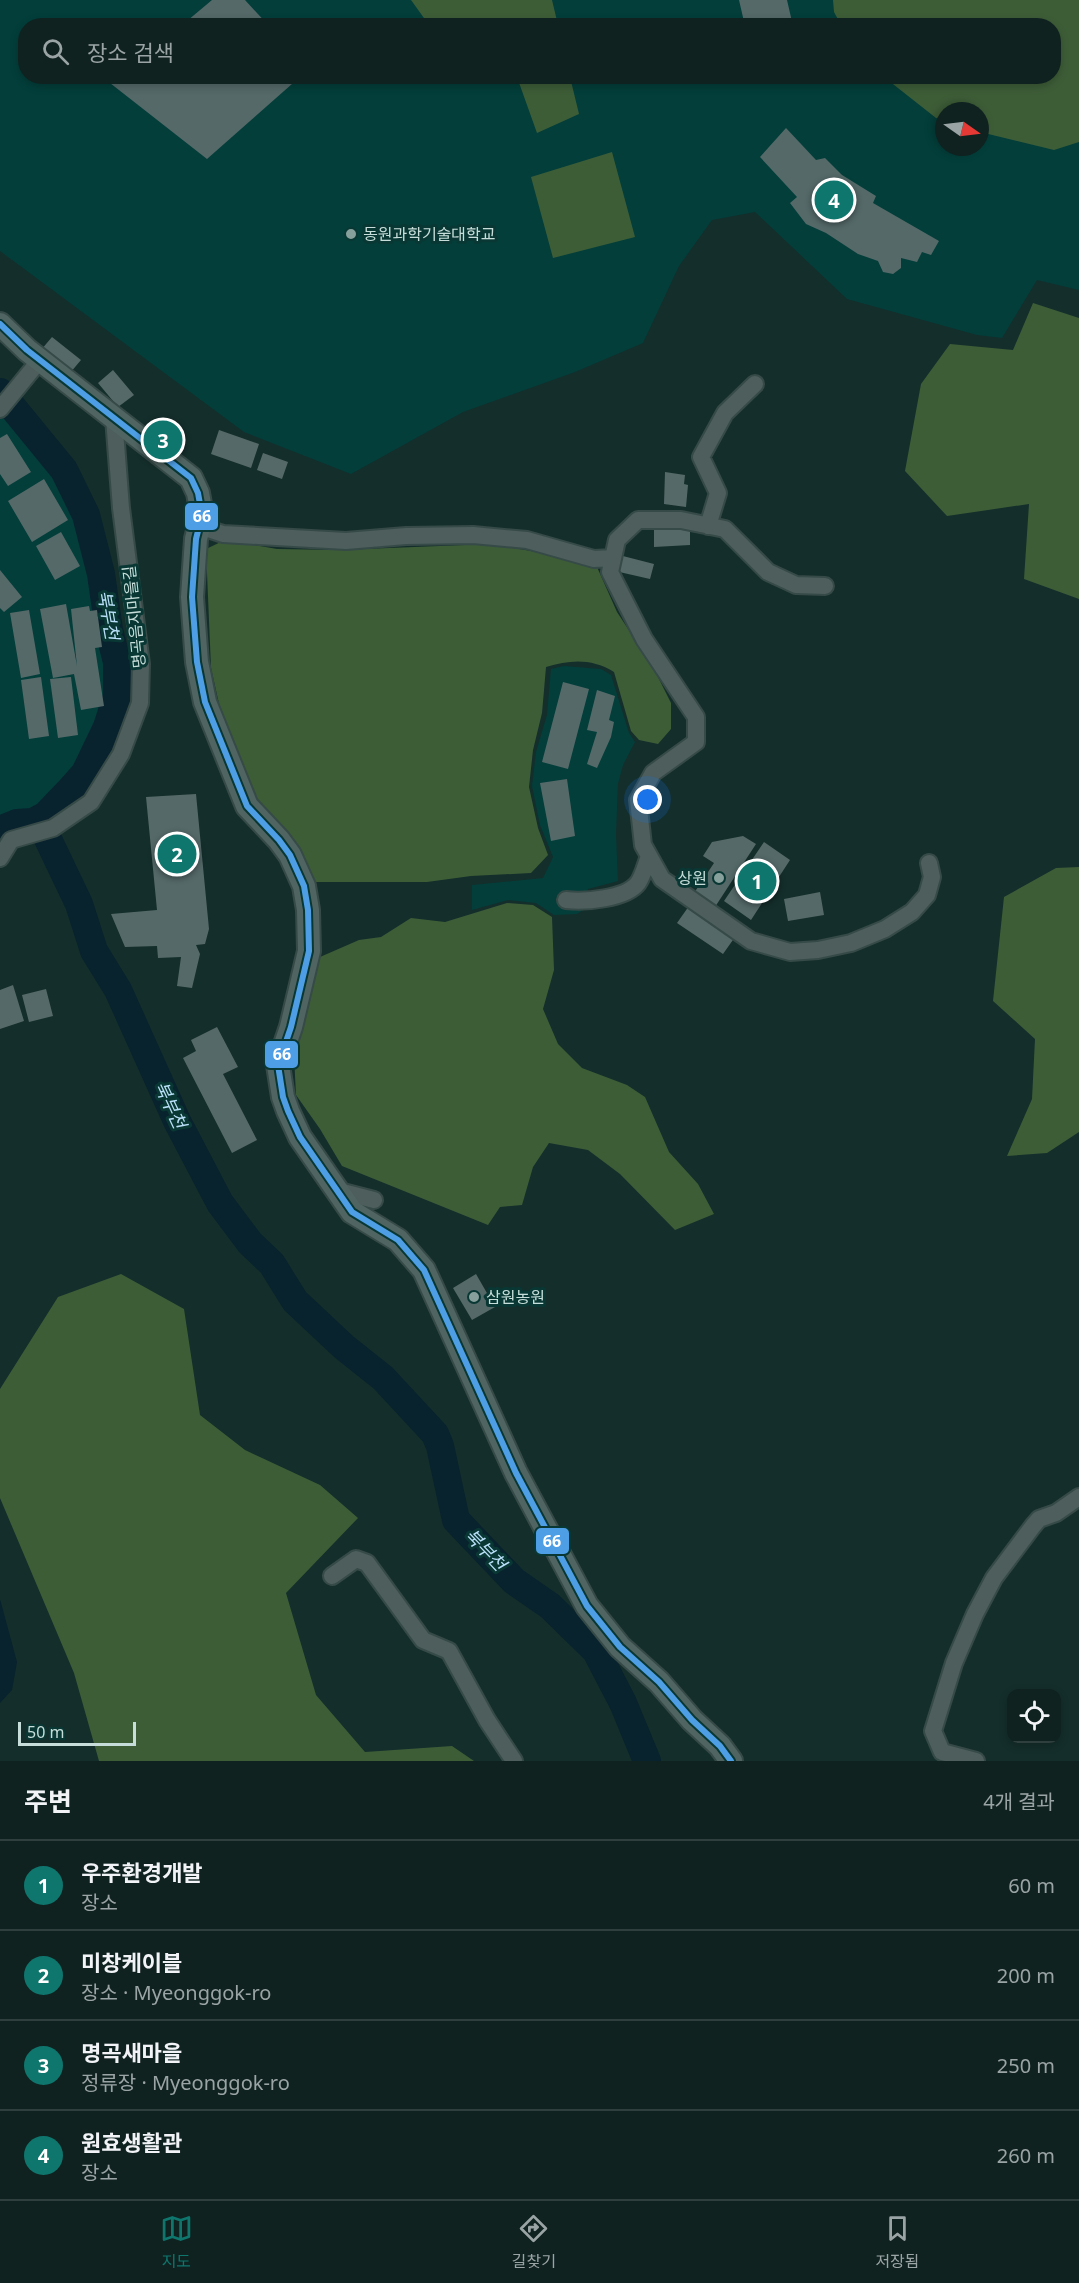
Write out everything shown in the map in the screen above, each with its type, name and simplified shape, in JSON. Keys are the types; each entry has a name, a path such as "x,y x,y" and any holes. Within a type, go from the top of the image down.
{"main road":[{"path":"0,324 40,360 191,478 198,493 202,515 195,549 192,597 197,662 206,702 247,806 290,855 304,886 307,902 309,951 291,1027 278,1065 283,1097 300,1137 352,1212 398,1239 424,1270 516,1473 587,1606 620,1647 658,1682 692,1720 720,1746 731,1761"}],"street":[{"path":"0,410 40,360"},
{"path":"708,525 718,493 701,457 724,413 755,384"},
{"name":"명곡음지마을길","path":"0,858 11,840 53,828 91,802 122,754 140,703 141,664 121,508 114,418"},
{"path":"825,586 796,585 768,572 725,529 708,525 681,520 638,520 617,540 610,572 655,657 696,717 696,742 653,773 638,800 643,845 662,879 751,941 790,952 818,951 851,943 885,929 912,912 927,895 932,878 929,863"},
{"path":"199,526 223,534 346,541 406,536 473,535 527,540 594,560 613,558"},
{"path":"566,900 582,902 615,896 638,884 649,856"},
{"path":"335,1190 374,1200"},
{"path":"976,1761 942,1752 933,1731 954,1663 975,1614 994,1578 1018,1544 1039,1519 1056,1513 1079,1497"},
{"path":"332,1576 356,1559 367,1563 423,1640 449,1651 487,1720 514,1761"}],"shaded area":[{"name":"동원과학기술대학교","path":"0,0 1079,0 1079,290 1037,280 1002,338 977,335 847,299 755,212 712,220 679,266 643,343 575,372 463,412 351,474 244,432 0,251"},
{"path":"0,402 59,474 80,516 98,576 111,663 112,694 101,727 80,771 43,812 31,818 0,824"},
{"path":"564,666 601,669 611,675 629,733 635,742 623,765 618,784 616,834 618,881 588,889 585,909 577,914 554,915 536,903 508,900 472,910 472,885 543,878 553,857 540,825 532,786 536,752 547,715 551,669"},
{"path":"0,1599 17,1662 12,1690 0,1703"}],"green space":[{"path":"411,0 552,0 556,18 424,18"},
{"path":"833,0 1079,0 1079,142 1054,150 989,134 989,102 935,102 935,117 893,84 1061,84 1061,18 837,18"},
{"path":"520,84 572,84 579,114 537,133"},
{"path":"612,152 635,237 553,258 531,177"},
{"path":"1033,303 1079,318 1079,599 1024,579 1029,504 947,516 905,471 921,384 950,344 1013,350"},
{"path":"225,540 277,549 339,550 490,544 560,556 597,567 617,612 653,667 671,703 671,729 658,744 639,740 631,731 614,672 605,667 580,662 546,667 542,713 533,750 529,787 538,828 548,855 531,873 471,876 427,882 313,882 257,802 224,726 211,668 206,549"},
{"path":"1079,867 1079,1132 1047,1153 1007,1156 1032,1099 1035,1039 993,1001 1004,897 1056,868"},
{"path":"507,903 533,905 552,917 554,970 543,1009 558,1044 582,1068 627,1085 645,1097 669,1152 698,1184 714,1214 675,1230 620,1174 588,1150 549,1143 533,1167 522,1205 500,1207 488,1225 342,1166 296,1095 294,1056 320,957 359,940 381,937 411,918 445,922"},
{"path":"121,1274 184,1309 200,1415 245,1450 320,1485 358,1518 286,1593 316,1695 365,1752 452,1746 474,1761 99,1761 74,1673 0,1498 0,1389 58,1297"}],"building":[{"path":"212,0 245,0 262,18 191,18"},
{"path":"739,0 787,0 791,18 743,18"},
{"path":"111,84 292,84 207,159"},
{"path":"786,128 816,160 825,158 842,175 876,196 873,203 939,241 931,255 922,252 917,262 901,258 901,268 893,274 883,272 878,261 858,254 826,233 806,224 790,203 797,197 760,157"},
{"path":"52,337 81,360 70,373 41,350"},
{"path":"113,370 134,395 118,407 98,383"},
{"path":"219,430 259,444 251,468 211,454"},
{"path":"7,434 31,472 8,486 0,474 0,438"},
{"path":"263,453 288,462 282,479 257,470"},
{"path":"665,472 685,475 684,484 688,485 686,507 664,504"},
{"path":"44,479 68,520 32,542 8,501"},
{"path":"690,527 690,545 654,547 654,529"},
{"path":"61,532 80,566 55,580 36,546"},
{"path":"619,555 654,564 650,579 615,571"},
{"path":"0,570 22,597 4,612 0,608"},
{"path":"66,604 77,666 71,609 89,606 90,611 97,610 102,647 95,648 104,706 81,710 74,674 53,678 40,609"},
{"path":"29,610 40,674 21,678 10,613"},
{"path":"41,677 49,736 29,739 21,680"},
{"path":"71,677 78,735 58,738 50,679"},
{"path":"563,682 589,689 568,769 542,762"},
{"path":"597,690 615,696 609,720 614,722 611,737 597,768 587,764 597,732 587,730"},
{"path":"567,779 575,836 551,841 540,783"},
{"path":"196,794 209,929 205,944 196,945 200,954 192,988 177,986 181,957 158,958 157,946 125,947 111,914 157,910 146,797"},
{"name":"상원","path":"743,836 756,844 715,907 694,893 714,863 703,856 712,842"},
{"path":"764,842 790,860 751,920 724,901"},
{"path":"820,892 824,915 788,921 784,899"},
{"path":"689,906 735,937 723,954 677,923"},
{"path":"13,985 24,1021 0,1029 0,990"},
{"path":"46,989 53,1016 29,1022 22,995"},
{"path":"217,1027 238,1067 223,1074 257,1140 232,1153 183,1058 196,1051 191,1040"},
{"name":"삼원농원","path":"476,1274 495,1307 472,1320 453,1288"}],"waterway":[{"name":"북부천","path":"0,392 64,470 86,515 101,574 109,630 117,662 117,696 107,727 85,773 46,815 33,822 17,823 0,830"},
{"name":"북부천","path":"46,815 47,837 79,904 94,951 118,990 177,1121 220,1203 250,1243 272,1264 295,1301 344,1347 383,1378 435,1434 440,1446 456,1520 514,1581 550,1606 596,1651 623,1703 647,1761"}],"transit line":[{"name":"66","path":"0,324 27,350 191,478 198,493 202,515 196,539 192,597 197,662 205,702 247,806 290,855 304,886 308,910 309,951 291,1027 278,1065 283,1097 300,1137 352,1212 398,1240 424,1270 516,1473 587,1606 620,1647 659,1682 692,1720 720,1746 731,1761"}],"place":[{"name":"원효생활관","path":"834,200"},
{"name":"동원과학기술대학교","path":"351,234"},
{"name":"명곡새마을","path":"163,440"},
{"name":"미창케이블","path":"177,854"},
{"name":"상원","path":"719,878"},
{"name":"우주환경개발","path":"757,881"},
{"name":"삼원농원","path":"474,1297"}]}
